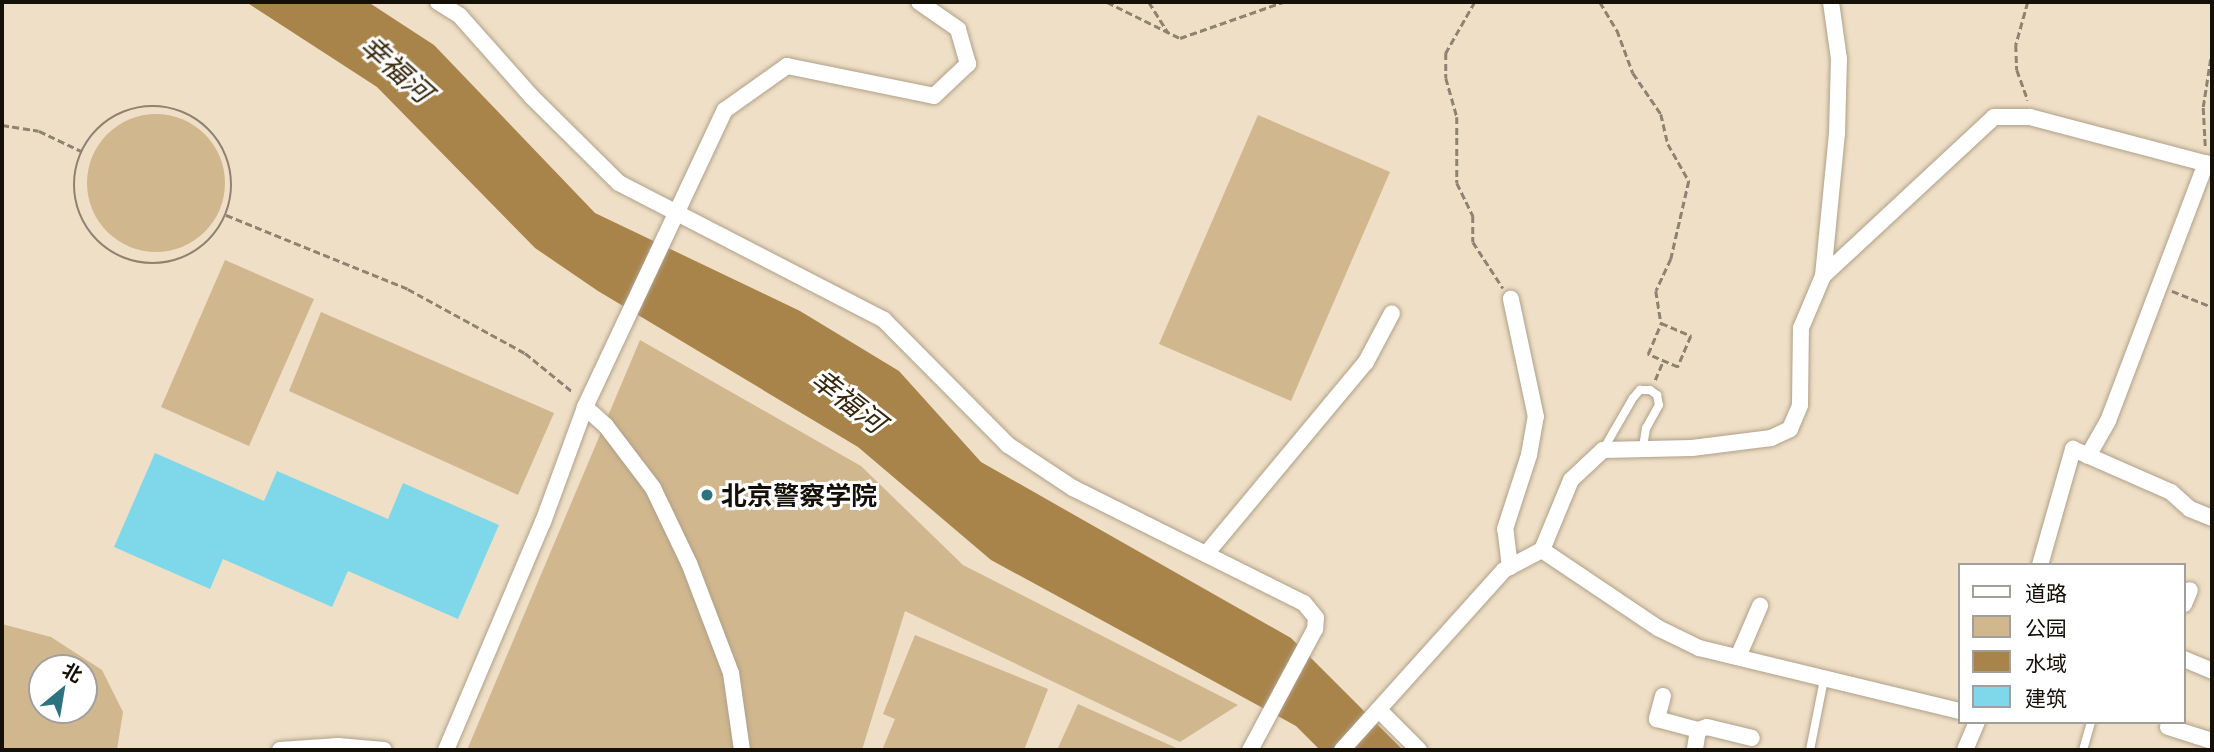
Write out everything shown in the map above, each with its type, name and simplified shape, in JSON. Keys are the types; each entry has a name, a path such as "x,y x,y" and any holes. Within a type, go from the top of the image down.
{"street":[{"path":"438,2 460,16 620,183 884,320 1008,444 1073,488 1304,603 1316,618 1305,651 1250,750"},
{"path":"446,750 542,522 585,407 624,331 725,110 787,66 934,96 968,64 958,29 919,2"},
{"path":"1342,750 1510,567 1542,550 1571,480 1603,450 1771,438 1790,429 1800,405 1801,328 1823,276 1837,134 1839,59 1831,2"},
{"path":"1823,276 1994,117 2030,117 2209,164 2108,421 2088,456"},
{"path":"1510,567 1505,529 1530,455 1536,417 1511,299"},
{"path":"1206,554 1366,362 1392,313"},
{"path":"585,407 606,426 653,488 689,564 731,673 742,750"},
{"path":"2041,563 2073,450 2171,492 2190,509 2212,518"},
{"path":"1542,550 1658,628 1699,648 1958,711"},
{"path":"1738,657 1760,606"},
{"path":"2186,660 2212,671"},
{"path":"1663,696 1657,719 1698,730 1707,727 1752,738"},
{"path":"1377,712 1419,750"},
{"path":"1965,750 1976,724"},
{"path":"2168,727 2212,741"},
{"path":"1695,750 1698,730"},
{"path":"280,750 338,746 384,750"}],"lane":[{"path":"1603,450 1633,398 1640,390 1650,390 1657,395 1659,405 1646,428 1643,447"},
{"path":"1810,750 1824,679"},
{"path":"2083,750 2090,724"}],"path":[{"path":"1107,2 1180,38 1283,2"},
{"path":"1149,2 1168,33"},
{"path":"1296,2 1317,2"},
{"path":"1475,2 1446,53 1446,78 1457,117 1457,183 1473,216 1473,242 1511,299"},
{"path":"1600,2 1617,30 1633,73 1661,114 1668,144 1689,181 1671,258 1656,291 1661,323 1648,354 1678,367 1691,336 1661,323"},
{"path":"2028,2 2016,46 2030,117"},
{"path":"2209,164 2203,107 2212,49"},
{"path":"141,106 167,106 192,115 212,131 227,153 233,178 226,215 204,247 180,260 154,265 128,260 95,238 76,203 74,176 81,151 96,129 117,114 141,106"},
{"path":"2,125 39,131 81,151"},
{"path":"226,215 431,302 525,353 568,386 585,407"},
{"path":"2159,286 2212,307"},
{"path":"1650,390 1663,361"}],"green space":[{"path":"156,114 183,119 205,134 220,156 225,183 220,210 205,232 183,247 156,252 129,247 107,232 92,210 87,183 92,156 107,134 129,119"},
{"path":"1258,115 1390,172 1291,401 1159,344"},
{"path":"225,260 314,299 249,446 161,407"},
{"path":"321,312 554,413 518,495 289,391"},
{"path":"640,340 861,466 963,565 1238,705 1180,742 905,611 862,750 467,750"},
{"path":"2,624 51,637 77,654 28,654 28,724 98,724 98,667 102,670 123,712 117,750 2,750"},
{"path":"915,635 1048,689 1024,750 882,750 895,719 883,714"},
{"path":"1078,704 1181,750 1057,750"}],"water":[{"name":"幸福河","path":"246,2 368,2 434,45 595,213 800,311 899,371 981,462 1291,638 1403,750 1320,750 1296,726 991,560 858,447 598,291 535,248 377,87"}],"building":[{"path":"155,453 264,501 277,471 388,519 403,483 499,525 458,619 348,571 332,607 223,559 210,589 114,547"}],"place":[{"name":"北京警察学院","path":"707,495"}]}
